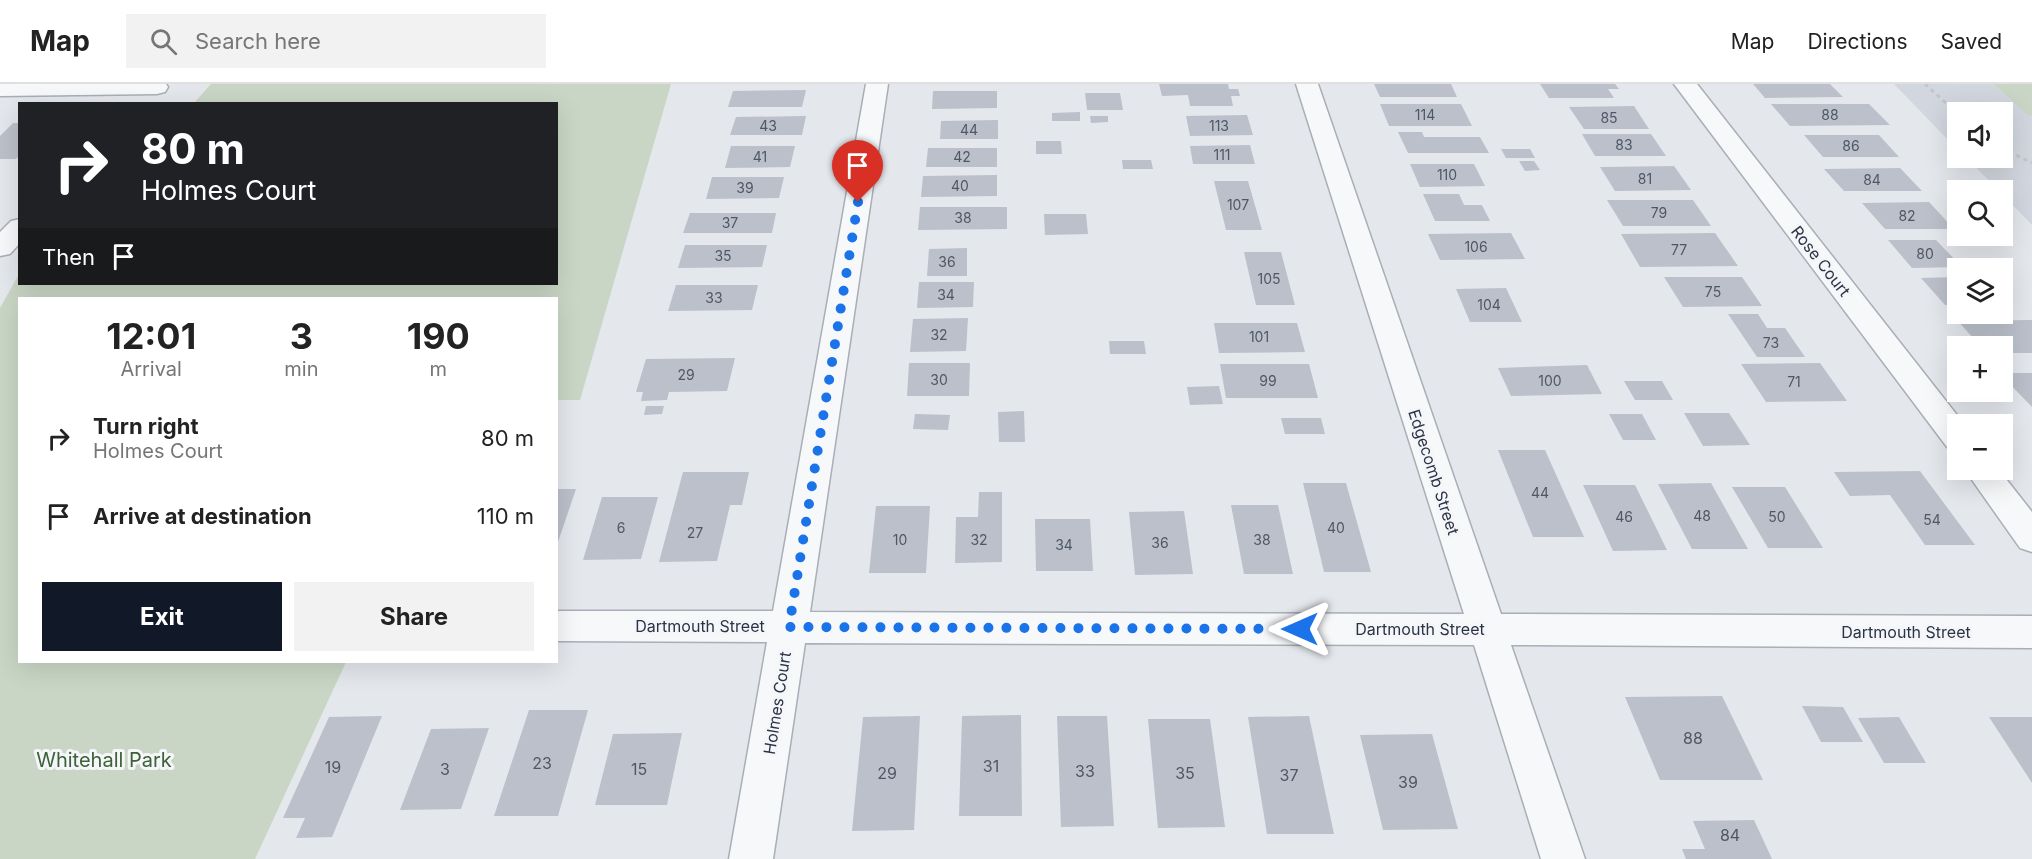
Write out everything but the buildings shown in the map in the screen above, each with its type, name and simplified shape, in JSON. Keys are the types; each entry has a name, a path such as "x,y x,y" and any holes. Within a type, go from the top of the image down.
{"street":[{"name":"Holmes Court","path":"751,859 877,84"},
{"name":"Edgecomb Street","path":"1307,84 1563,859"},
{"name":"Rose Court","path":"1685,84 1947,425"},
{"path":"0,89 158,86"},
{"path":"142,102 158,86"},
{"path":"0,248 18,229"},
{"path":"1988,480 2032,538"},
{"name":"Dartmouth Street","path":"558,626 2032,632"}],"path":[{"path":"1926,84 1947,104"},
{"path":"2013,154 2032,163"}],"shaded area":[{"path":"1894,84 2032,84 2032,225 2013,205 2013,180 1989,180 1976,168 2013,168 2013,102 1947,102 1947,139"}],"green space":[{"name":"Whitehall Park","path":"211,84 671,84 580,400 558,400 558,297 18,297 18,663 346,663 255,859 0,859 0,308 18,276 18,285 558,285 558,102 195,102"},
{"path":"1994,84 2032,84 2032,116 2029,116"}],"route":[{"path":"858,202 789,627 1300,629"}]}
